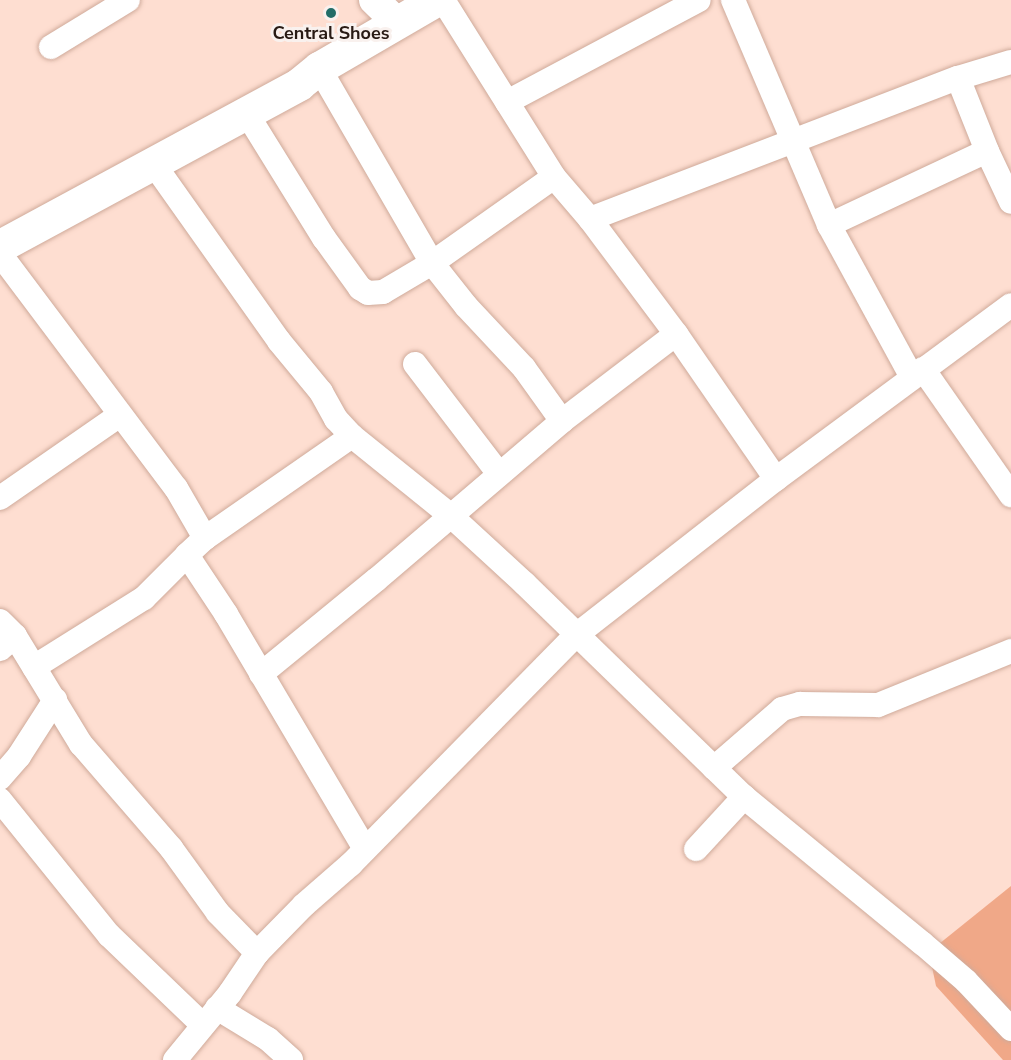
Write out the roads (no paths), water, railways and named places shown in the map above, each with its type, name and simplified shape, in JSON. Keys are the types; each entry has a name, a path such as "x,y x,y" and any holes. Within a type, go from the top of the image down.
{"main road":[{"path":"0,246 247,114 299,84 319,68 436,0"}],"street":[{"path":"51,47 128,0"},
{"path":"374,0 398,23"},
{"path":"443,0 554,177 590,219 676,334 776,479"},
{"path":"507,102 699,0"},
{"path":"733,0 829,225 918,373 1011,495"},
{"path":"590,219 958,78 1011,62"},
{"path":"319,68 432,263 466,306 524,368 562,421"},
{"path":"958,78 987,152 1011,202"},
{"path":"247,114 324,238 360,288 368,293 383,292 432,263 554,177"},
{"path":"829,225 987,152"},
{"path":"153,163 279,341 321,392 336,419 352,436 450,515 525,584 575,636 744,797 966,981 1011,1029"},
{"path":"0,254 176,488 205,538"},
{"path":"175,1060 257,953 365,849 575,636 776,479 1011,305"},
{"path":"261,674 376,580 562,421 676,334"},
{"path":"414,364 499,474"},
{"path":"0,498 120,415"},
{"path":"34,667 144,598 205,538 352,436"},
{"path":"187,555 365,849"},
{"path":"5,635 34,667 81,744 171,848 218,913 257,953"},
{"path":"714,768 782,709 800,704 878,705 1011,651"},
{"path":"0,778 19,756 55,700"},
{"path":"696,849 744,797"},
{"path":"0,800 109,935 210,1017 268,1039 291,1060"}],"place":[{"name":"Central Shoes","path":"331,13"}]}
